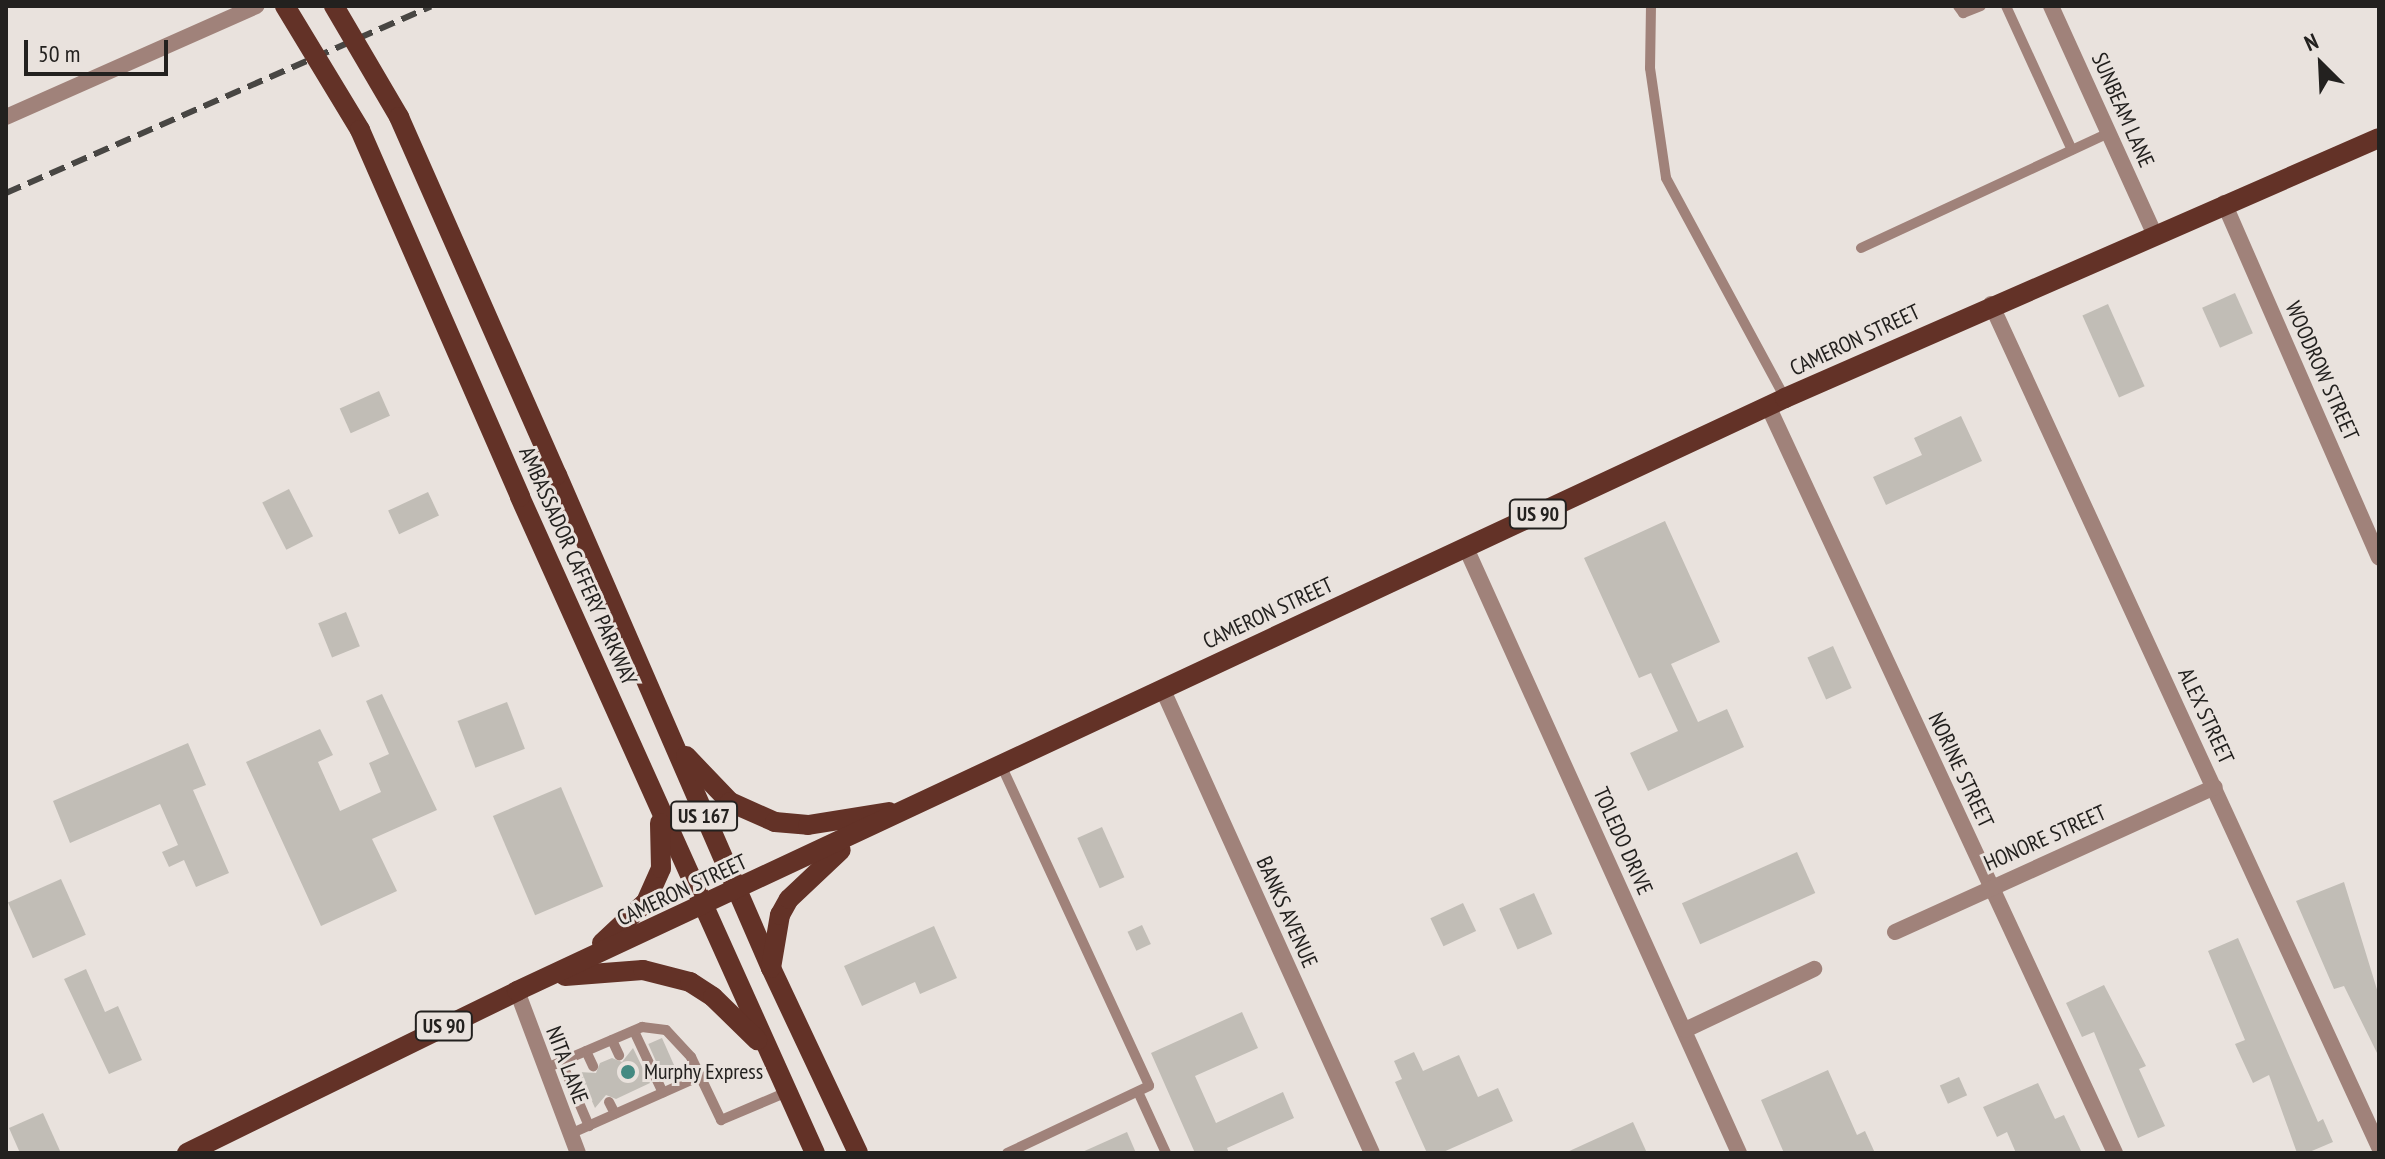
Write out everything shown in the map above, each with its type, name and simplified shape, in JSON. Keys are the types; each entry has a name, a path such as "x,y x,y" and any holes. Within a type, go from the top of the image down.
{"main road":[{"name":"AMBASSADOR CAFFERY PARKWAY","path":"285,6 360,130 520,497 815,1153"},
{"name":"AMBASSADOR CAFFERY PARKWAY","path":"334,6 399,117 771,968 858,1153"},
{"name":"CAMERON STREET","path":"187,1153 517,991 861,834 1162,688 1776,402 1991,304 2379,138"},
{"path":"667,733 730,802 775,822 808,825 912,808"},
{"path":"571,967 620,929 646,902 661,868 665,837 643,765"},
{"path":"771,968 780,915 789,899 861,834"},
{"path":"545,979 613,970 665,974 713,997 767,1050"}],"street":[{"path":"6,117 256,6"},
{"name":"SUNBEAM LANE","path":"2051,6 2154,233"},
{"name":"WOODROW STREET","path":"2224,203 2379,558"},
{"name":"ALEX STREET","path":"1991,304 2379,1147"},
{"name":"NORINE STREET","path":"1776,402 1991,886 2115,1153"},
{"name":"TOLEDO DRIVE","path":"1466,548 1739,1153"},
{"name":"BANKS AVENUE","path":"1162,688 1372,1153"},
{"name":"HONORE STREET","path":"1895,932 2215,787"},
{"path":"1685,1030 1814,969"},
{"name":"NITA LANE","path":"517,991 578,1153"}],"lane":[{"path":"1651,6 1650,68 1666,178 1776,402"},
{"path":"1958,6 1963,13 1981,6"},
{"path":"2006,6 2072,150"},
{"path":"1861,248 2109,133"},
{"path":"1001,765 1149,1086 1139,1094 1028,1149 1007,1153"},
{"path":"544,1069 634,1031 666,1030 691,1057 721,1120 787,1092"},
{"path":"634,1031 663,1093"},
{"path":"612,1040 619,1055"},
{"path":"586,1051 593,1066"},
{"path":"561,1061 589,1126"},
{"path":"570,1134 700,1076"},
{"path":"634,1090 640,1103"},
{"path":"1139,1094 1166,1153"},
{"path":"609,1102 615,1114"}],"building":[{"path":"2235,293 2253,333 2220,348 2202,308"},
{"path":"2108,304 2145,386 2119,398 2082,315"},
{"path":"379,391 390,416 351,433 340,408"},
{"path":"1961,416 1982,461 1886,505 1873,477 1922,455 1914,438"},
{"path":"289,489 313,536 286,550 262,503"},
{"path":"428,492 439,516 399,534 388,511"},
{"path":"1665,521 1720,642 1671,664 1698,722 1727,709 1744,747 1648,791 1630,753 1678,731 1651,673 1639,678 1584,558"},
{"path":"346,612 360,646 332,658 318,623"},
{"path":"1833,646 1852,688 1826,699 1807,657"},
{"path":"382,694 437,810 372,839 397,891 321,926 246,762 320,729 333,755 318,762 340,811 381,792 369,763 389,754 366,701"},
{"path":"507,702 525,749 475,768 458,721"},
{"path":"188,743 206,785 193,790 229,873 196,887 184,860 169,867 162,852 178,845 160,804 70,843 53,801"},
{"path":"561,787 603,886 535,915 493,816"},
{"path":"1102,827 1124,877 1100,888 1077,838"},
{"path":"1797,852 1815,893 1700,944 1682,903"},
{"path":"61,879 86,935 33,958 8,903"},
{"path":"2344,882 2379,996 2379,1057 2344,986 2334,989 2296,901"},
{"path":"1534,893 1552,934 1518,950 1499,908"},
{"path":"1463,903 1476,931 1443,946 1430,918"},
{"path":"1142,925 1151,944 1136,951 1127,932"},
{"path":"934,926 957,978 920,994 915,982 862,1006 844,966"},
{"path":"2238,938 2318,1122 2323,1119 2333,1142 2307,1153 2297,1153 2269,1075 2253,1083 2235,1044 2245,1040 2208,951"},
{"path":"86,969 105,1012 118,1006 142,1060 109,1074 64,979"},
{"path":"2104,985 2146,1066 2139,1069 2165,1126 2138,1138 2094,1032 2082,1037 2066,1003"},
{"path":"1242,1012 1258,1048 1195,1076 1216,1123 1283,1092 1294,1118 1227,1148 1229,1153 1195,1153 1151,1053"},
{"path":"662,1038 677,1071 663,1077 648,1044"},
{"path":"633,1048 650,1083 616,1099 606,1095 595,1108 579,1072 596,1073 600,1063 612,1058 622,1062"},
{"path":"1414,1052 1423,1071 1459,1055 1478,1097 1498,1088 1513,1121 1441,1153 1427,1153 1395,1082 1402,1079 1394,1061"},
{"path":"1828,1070 1857,1135 1865,1131 1875,1153 1784,1153 1761,1100"},
{"path":"1959,1077 1967,1095 1948,1104 1940,1086"},
{"path":"2038,1083 2055,1119 2064,1115 2082,1153 2016,1153 2007,1132 1997,1137 1983,1107"},
{"path":"43,1113 61,1153 20,1153 9,1128"},
{"path":"1633,1122 1647,1153 1565,1153"},
{"path":"1127,1132 1136,1153 1080,1153"}],"railway":[{"path":"6,193 431,6"}],"place":[{"name":"Murphy Express","path":"628,1072"}]}
